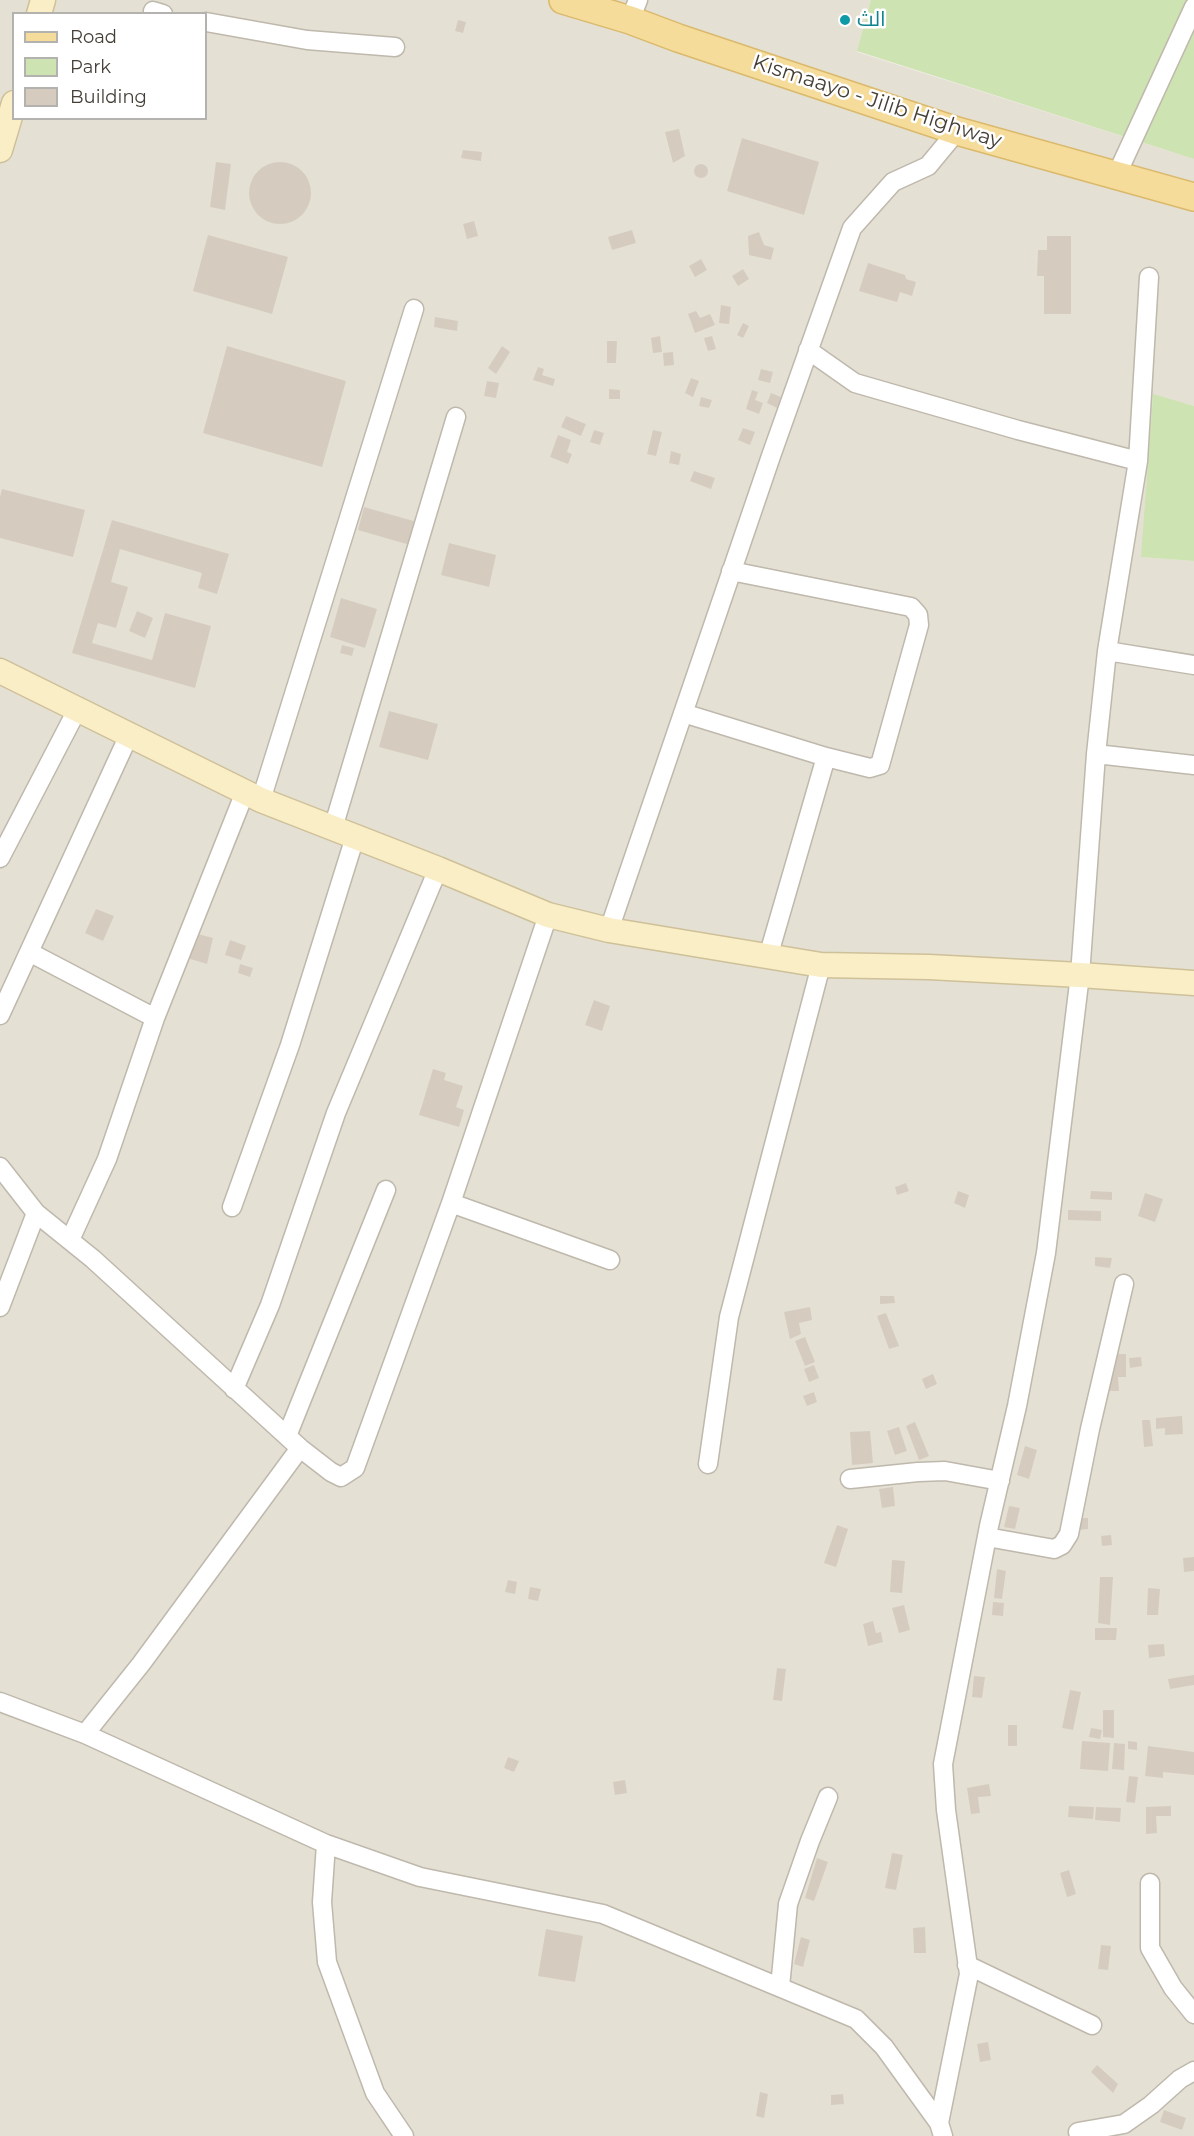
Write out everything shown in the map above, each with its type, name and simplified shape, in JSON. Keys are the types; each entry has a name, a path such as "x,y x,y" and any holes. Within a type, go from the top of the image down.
{"main road":[{"name":"Kismaayo - Jilib Highway","path":"563,0 634,10 678,38 957,130 1194,197"}],"street":[{"path":"1117,174 1194,7"},
{"path":"207,22 307,40 395,47"},
{"path":"2,138 12,109"},
{"path":"609,930 731,571 852,228 893,182 928,166 957,130"},
{"path":"941,2129 967,1984 968,1965 946,1810 943,1764 1046,1253 1080,975 1096,754 1107,651 1138,461 1149,277"},
{"path":"70,1240 107,1160 155,1018 253,796 414,309"},
{"path":"808,350 855,383 1007,427 1138,461"},
{"path":"333,828 456,417"},
{"path":"683,712 826,757 870,768 880,765 919,625 918,615 910,607 731,571"},
{"path":"1107,651 1194,664"},
{"path":"0,671 253,796 548,915 609,930 821,965 1080,975 1194,983"},
{"path":"0,858 77,710"},
{"path":"0,1015 129,735"},
{"path":"1096,754 1194,765"},
{"path":"768,957 826,757"},
{"path":"232,1207 290,1045 355,837"},
{"path":"234,1389 270,1305 336,1113 438,869"},
{"path":"0,1167 36,1213 93,1259 293,1442 331,1472 341,1476 355,1468 451,1203 548,915"},
{"path":"29,952 155,1018"},
{"path":"708,1464 729,1317 821,965"},
{"path":"85,1734 141,1664 293,1442 386,1190"},
{"path":"451,1203 610,1260"},
{"path":"0,1307 36,1213"},
{"path":"987,1537 1054,1549 1062,1545 1069,1534 1090,1429 1125,1284"},
{"path":"850,1479 945,1471 1000,1480"},
{"path":"0,1702 85,1734 326,1844 420,1877 603,1914 856,2019 884,2047 941,2129"},
{"path":"780,1987 788,1904 828,1797"},
{"path":"326,1844 322,1902 327,1962 375,2093 401,2135"},
{"path":"1150,1883 1150,1948 1173,1988 1194,2014"},
{"path":"968,1965 1092,2025"},
{"path":"1077,2132 1124,2124 1151,2105 1180,2079 1194,2071"}],"shaded area":[{"path":"0,0 871,0 857,52 1194,159 1194,406 1153,395 1142,557 1194,561 1194,2136 0,2136"}],"green space":[{"path":"871,0 1194,0 1194,159 857,51"},
{"path":"1153,394 1194,406 1194,561 1141,557"}],"building":[{"path":"458,20 466,22 463,33 455,31"},
{"path":"679,129 685,156 673,163 665,132"},
{"path":"742,138 819,162 804,215 727,191"},
{"path":"463,150 482,152 481,161 461,158"},
{"path":"216,162 231,164 225,210 210,207"},
{"path":"280,162 297,167 302,171 306,176 311,193 306,210 302,215 297,219 280,224 263,219 258,215 254,210 249,193 254,176 258,171 263,167"},
{"path":"701,164 706,166 708,171 706,176 701,178 696,176 694,171 696,166"},
{"path":"474,221 478,236 467,239 463,224"},
{"path":"632,230 636,243 612,250 608,237"},
{"path":"759,232 764,245 774,248 771,260 749,255 748,236"},
{"path":"208,235 288,257 272,314 193,291"},
{"path":"1047,236 1071,236 1071,314 1044,314 1044,276 1037,276 1038,250 1047,250"},
{"path":"701,259 707,270 695,277 689,266"},
{"path":"868,263 905,275 906,279 916,282 912,296 900,292 897,302 859,291"},
{"path":"743,269 749,279 738,286 732,276"},
{"path":"721,305 731,307 729,324 719,323"},
{"path":"696,311 700,318 710,314 715,325 695,333 688,314"},
{"path":"435,317 458,321 457,331 434,327"},
{"path":"743,323 749,326 743,338 737,335"},
{"path":"660,336 662,352 653,353 651,338"},
{"path":"712,336 716,349 708,351 704,338"},
{"path":"607,341 617,341 616,363 607,363"},
{"path":"227,346 346,381 322,467 203,433"},
{"path":"502,346 510,352 496,374 488,368"},
{"path":"673,352 674,365 664,366 663,353"},
{"path":"538,367 544,369 542,375 555,379 553,386 533,380"},
{"path":"761,369 773,372 770,383 758,380"},
{"path":"691,378 699,381 693,397 685,393"},
{"path":"487,381 499,383 496,398 484,396"},
{"path":"609,389 620,390 620,399 609,399"},
{"path":"752,390 758,392 755,400 763,403 759,414 746,409"},
{"path":"771,393 781,397 777,408 767,403"},
{"path":"701,397 712,400 709,408 699,406"},
{"path":"566,416 586,424 581,436 561,427"},
{"path":"743,428 755,432 750,445 738,440"},
{"path":"594,430 604,433 600,445 590,442"},
{"path":"653,430 662,432 656,456 647,454"},
{"path":"558,435 571,440 567,452 572,454 568,464 550,457"},
{"path":"671,451 681,454 679,465 669,463"},
{"path":"694,471 715,478 711,489 690,481"},
{"path":"2,489 85,510 73,557 0,538"},
{"path":"364,507 417,522 410,545 358,530"},
{"path":"112,520 229,554 217,594 198,588 202,573 120,549 111,582 128,587 116,628 98,623 92,643 152,660 165,613 211,626 195,688 72,653"},
{"path":"449,543 496,555 489,587 441,575"},
{"path":"341,598 377,609 365,648 330,637"},
{"path":"137,611 153,618 145,638 129,631"},
{"path":"342,645 354,648 352,656 340,653"},
{"path":"389,711 438,724 428,760 379,747"},
{"path":"96,909 114,916 103,941 85,933"},
{"path":"194,933 213,938 207,964 187,958"},
{"path":"230,940 246,946 241,960 225,955"},
{"path":"240,964 253,968 250,977 238,973"},
{"path":"594,1000 610,1006 602,1031 585,1025"},
{"path":"433,1069 446,1073 444,1080 463,1086 456,1107 464,1110 459,1127 419,1115"},
{"path":"906,1183 909,1191 897,1195 895,1187"},
{"path":"958,1191 969,1195 965,1208 954,1203"},
{"path":"1091,1191 1112,1192 1112,1200 1090,1199"},
{"path":"1145,1193 1163,1199 1155,1222 1138,1216"},
{"path":"1068,1210 1101,1211 1101,1221 1068,1220"},
{"path":"1095,1257 1112,1258 1110,1268 1095,1266"},
{"path":"880,1296 894,1296 895,1303 880,1304"},
{"path":"810,1307 812,1320 799,1323 801,1334 790,1339 784,1312"},
{"path":"886,1313 899,1346 889,1349 877,1316"},
{"path":"805,1337 815,1362 805,1366 795,1341"},
{"path":"1109,1354 1126,1354 1126,1377 1118,1377 1119,1391 1110,1391"},
{"path":"1141,1357 1142,1366 1130,1368 1129,1358"},
{"path":"814,1365 819,1378 809,1382 804,1369"},
{"path":"933,1374 937,1384 926,1389 922,1379"},
{"path":"814,1392 817,1402 807,1406 803,1396"},
{"path":"1182,1416 1183,1434 1165,1435 1165,1428 1156,1429 1156,1418"},
{"path":"1142,1420 1150,1420 1153,1446 1144,1447"},
{"path":"915,1422 929,1456 919,1460 906,1426"},
{"path":"899,1427 907,1451 895,1455 887,1431"},
{"path":"870,1431 873,1463 852,1465 850,1432"},
{"path":"1025,1446 1037,1450 1029,1479 1017,1475"},
{"path":"893,1487 895,1506 882,1508 879,1489"},
{"path":"1009,1506 1020,1508 1015,1529 1004,1527"},
{"path":"1079,1518 1088,1518 1088,1529 1079,1530"},
{"path":"837,1525 848,1529 836,1567 824,1563"},
{"path":"1111,1535 1112,1545 1102,1546 1101,1536"},
{"path":"1194,1557 1194,1571 1184,1572 1183,1558"},
{"path":"892,1560 905,1561 902,1593 890,1592"},
{"path":"997,1569 1006,1571 1002,1599 994,1598"},
{"path":"1100,1577 1113,1577 1110,1625 1098,1623"},
{"path":"508,1580 517,1582 515,1594 505,1592"},
{"path":"530,1587 541,1589 538,1601 528,1599"},
{"path":"1148,1588 1160,1589 1158,1615 1147,1615"},
{"path":"993,1602 1004,1603 1003,1616 992,1615"},
{"path":"904,1605 910,1630 899,1633 892,1608"},
{"path":"873,1621 876,1633 881,1632 883,1642 868,1646 863,1624"},
{"path":"1095,1628 1117,1628 1116,1640 1095,1640"},
{"path":"1164,1644 1165,1656 1149,1658 1148,1645"},
{"path":"777,1668 786,1669 782,1701 773,1700"},
{"path":"1194,1675 1194,1685 1170,1689 1168,1679"},
{"path":"974,1676 985,1677 982,1698 972,1697"},
{"path":"1070,1690 1081,1692 1073,1730 1062,1728"},
{"path":"1103,1710 1114,1710 1114,1738 1103,1737"},
{"path":"1008,1725 1017,1725 1017,1746 1008,1746"},
{"path":"1091,1728 1102,1730 1100,1739 1089,1737"},
{"path":"1082,1741 1110,1743 1108,1771 1080,1769"},
{"path":"1128,1741 1137,1742 1137,1750 1128,1749"},
{"path":"1114,1743 1125,1744 1124,1770 1112,1769"},
{"path":"1148,1746 1194,1752 1194,1775 1163,1772 1163,1778 1145,1776"},
{"path":"508,1757 519,1761 514,1772 504,1768"},
{"path":"1129,1776 1138,1777 1135,1803 1126,1802"},
{"path":"625,1780 627,1793 615,1795 613,1782"},
{"path":"989,1784 991,1796 978,1797 980,1813 971,1814 967,1788"},
{"path":"1069,1806 1094,1807 1093,1819 1068,1817"},
{"path":"1171,1806 1171,1816 1156,1816 1157,1833 1146,1834 1146,1807"},
{"path":"1096,1807 1121,1808 1120,1822 1095,1820"},
{"path":"892,1853 903,1855 896,1890 885,1888"},
{"path":"817,1858 828,1862 814,1901 805,1898"},
{"path":"1069,1870 1076,1894 1067,1897 1060,1873"},
{"path":"925,1927 926,1953 914,1953 913,1928"},
{"path":"546,1929 583,1936 575,1982 538,1976"},
{"path":"801,1937 810,1940 803,1967 794,1964"},
{"path":"1101,1945 1111,1946 1108,1970 1098,1969"},
{"path":"988,2042 991,2060 980,2062 977,2044"},
{"path":"1097,2065 1118,2084 1113,2093 1091,2072"},
{"path":"760,2092 768,2094 764,2118 756,2116"},
{"path":"843,2094 844,2104 831,2105 831,2095"},
{"path":"1164,2110 1186,2118 1182,2130 1160,2122"}],"place":[{"name":"الث","path":"845,20"}]}
